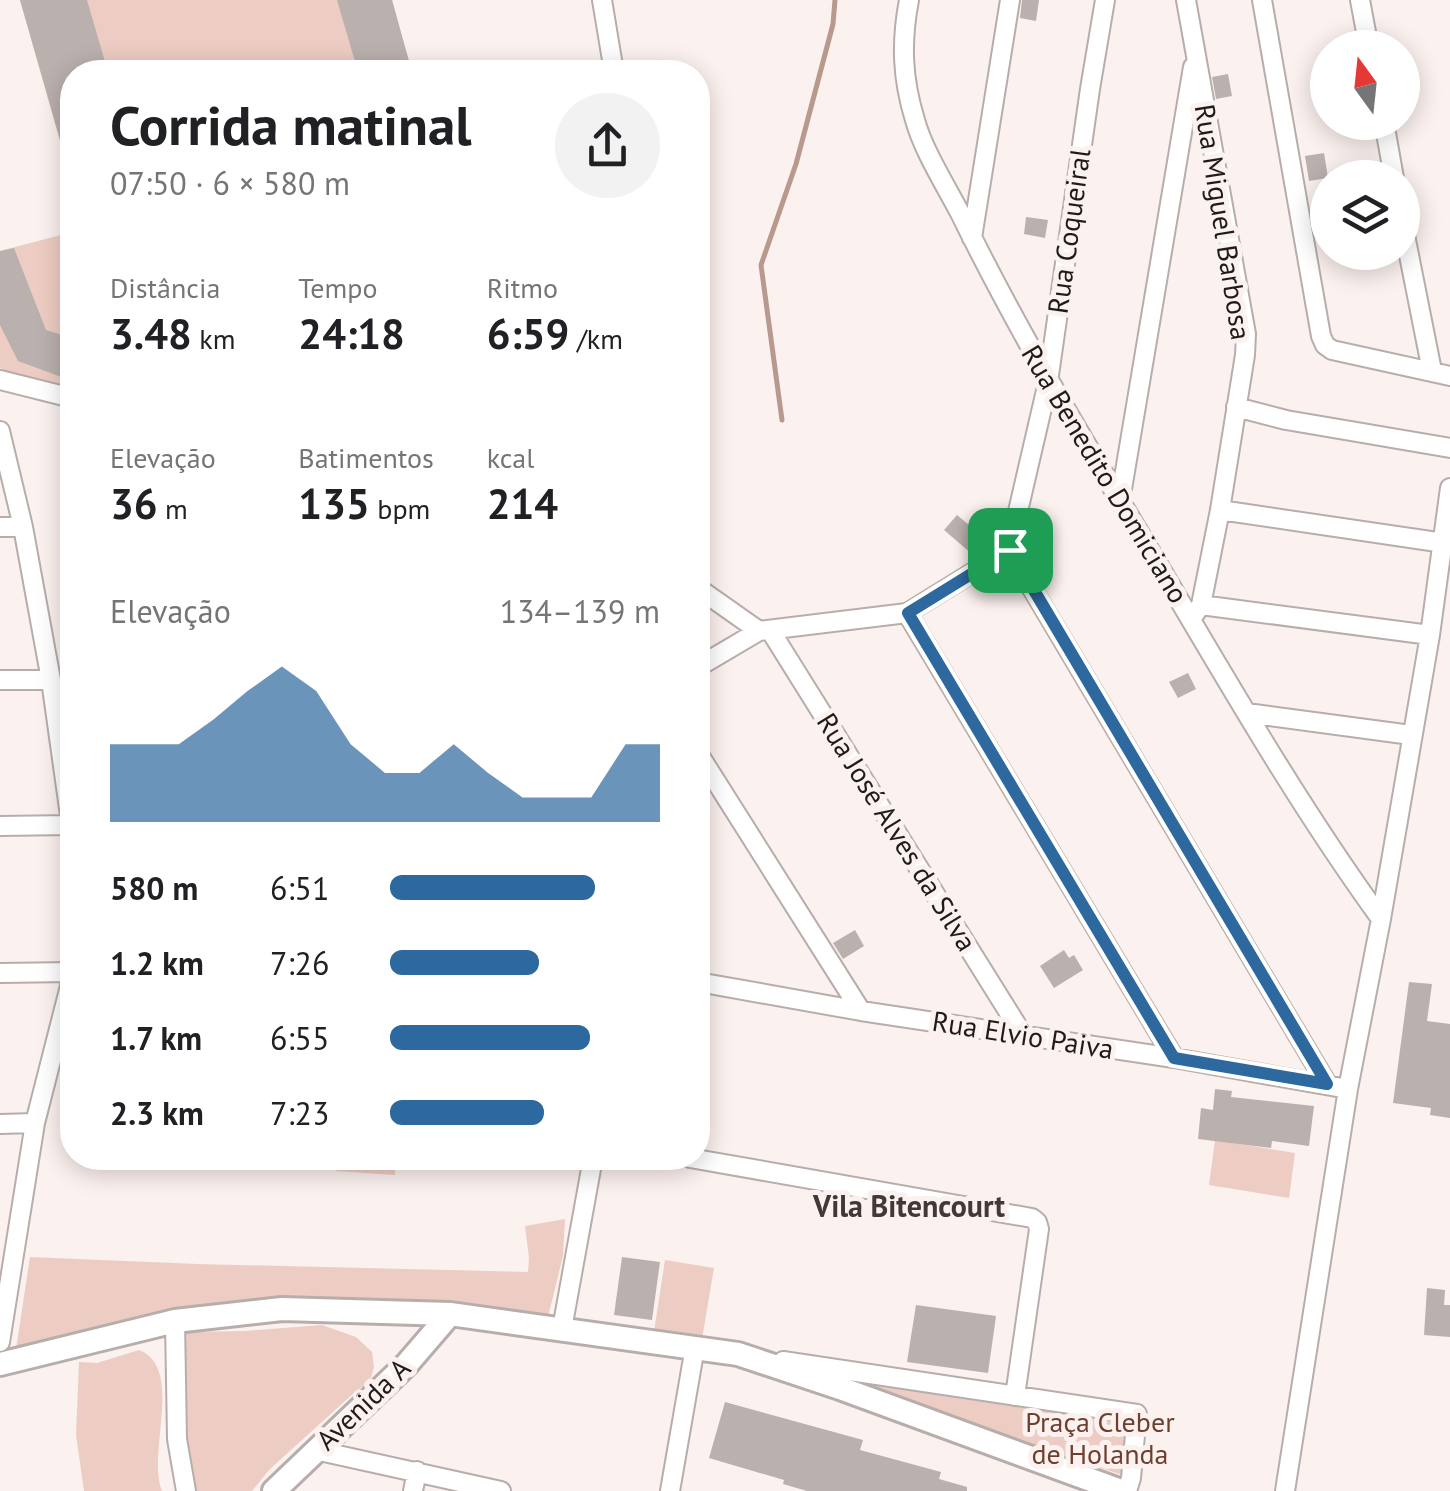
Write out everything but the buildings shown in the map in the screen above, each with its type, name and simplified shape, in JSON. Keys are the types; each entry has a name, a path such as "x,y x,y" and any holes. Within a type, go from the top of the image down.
{"street":[{"path":"602,0 612,60"},
{"name":"Rua Benedito Domiciano","path":"909,0 903,30 905,80 916,124 972,238 1048,382 1120,500 1196,612 1247,713 1381,919"},
{"path":"972,238 1010,0"},
{"name":"Rua Coqueiral","path":"1010,550 1048,382 1105,0"},
{"name":"Rua Miguel Barbosa","path":"1186,0 1244,321 1245,355 1220,510 1196,612"},
{"path":"1262,0 1320,336 1332,350 1441,374 1415,270"},
{"path":"1360,0 1366,30"},
{"path":"1120,500 1195,54"},
{"path":"0,380 60,395"},
{"path":"1236,408 1450,448"},
{"path":"0,431 23,527 60,743"},
{"path":"1285,1491 1348,1089 1430,636 1450,488"},
{"path":"1220,510 1444,543"},
{"path":"0,527 23,527"},
{"path":"710,660 764,630 908,613 1010,550 1327,1084"},
{"path":"710,596 764,630"},
{"path":"1196,612 1430,636"},
{"path":"908,613 1174,1058"},
{"name":"Rua José Alves da Silva","path":"764,630 1023,1034"},
{"path":"0,680 51,680"},
{"path":"1247,713 1411,736"},
{"path":"710,772 862,1010"},
{"path":"0,826 60,828"},
{"path":"0,973 60,975"},
{"name":"Rua Elvio Paiva","path":"710,980 862,1010 1348,1089"},
{"path":"0,1342 35,1123 60,1023"},
{"path":"0,1124 35,1123"},
{"path":"710,1162 1032,1218 1039,1229 1015,1396"},
{"path":"562,1329 591,1170"},
{"path":"0,1364 175,1322 282,1309 450,1314 695,1347 1138,1414 1131,1478 1124,1491 738,1354"},
{"name":"Avenida A","path":"274,1491 407,1364 450,1314"},
{"path":"175,1322 177,1439 186,1491"},
{"path":"670,1491 695,1347"},
{"path":"315,1450 502,1491"},
{"path":"413,1491 417,1471"}],"green space":[{"path":"20,0 392,0 409,60 60,60 60,142"},
{"path":"60,235 60,388 0,368 0,251"},
{"path":"1215,1140 1295,1153 1289,1198 1209,1185"},
{"path":"395,1170 395,1175 336,1171"},
{"path":"565,1219 563,1256 548,1317 507,1310 303,1300 228,1303 16,1349 30,1257 528,1272 525,1226"},
{"path":"665,1260 714,1268 701,1345 653,1338"},
{"path":"322,1325 356,1337 372,1352 374,1367 370,1381 270,1469 252,1491 193,1491 185,1417 184,1332"},
{"path":"139,1350 153,1360 160,1374 158,1475 162,1491 84,1491 76,1435 79,1362 97,1363"},
{"name":"Praça Cleber de Holanda","path":"781,1361 1138,1415 1131,1478"}],"waterway":[{"path":"782,420 761,265 796,164 833,24 835,0"}],"district":[{"name":"Vila Bitencourt","path":"909,1207"}],"route":[{"path":"1010,550 1327,1084 1174,1058 908,613 1010,550"}]}
